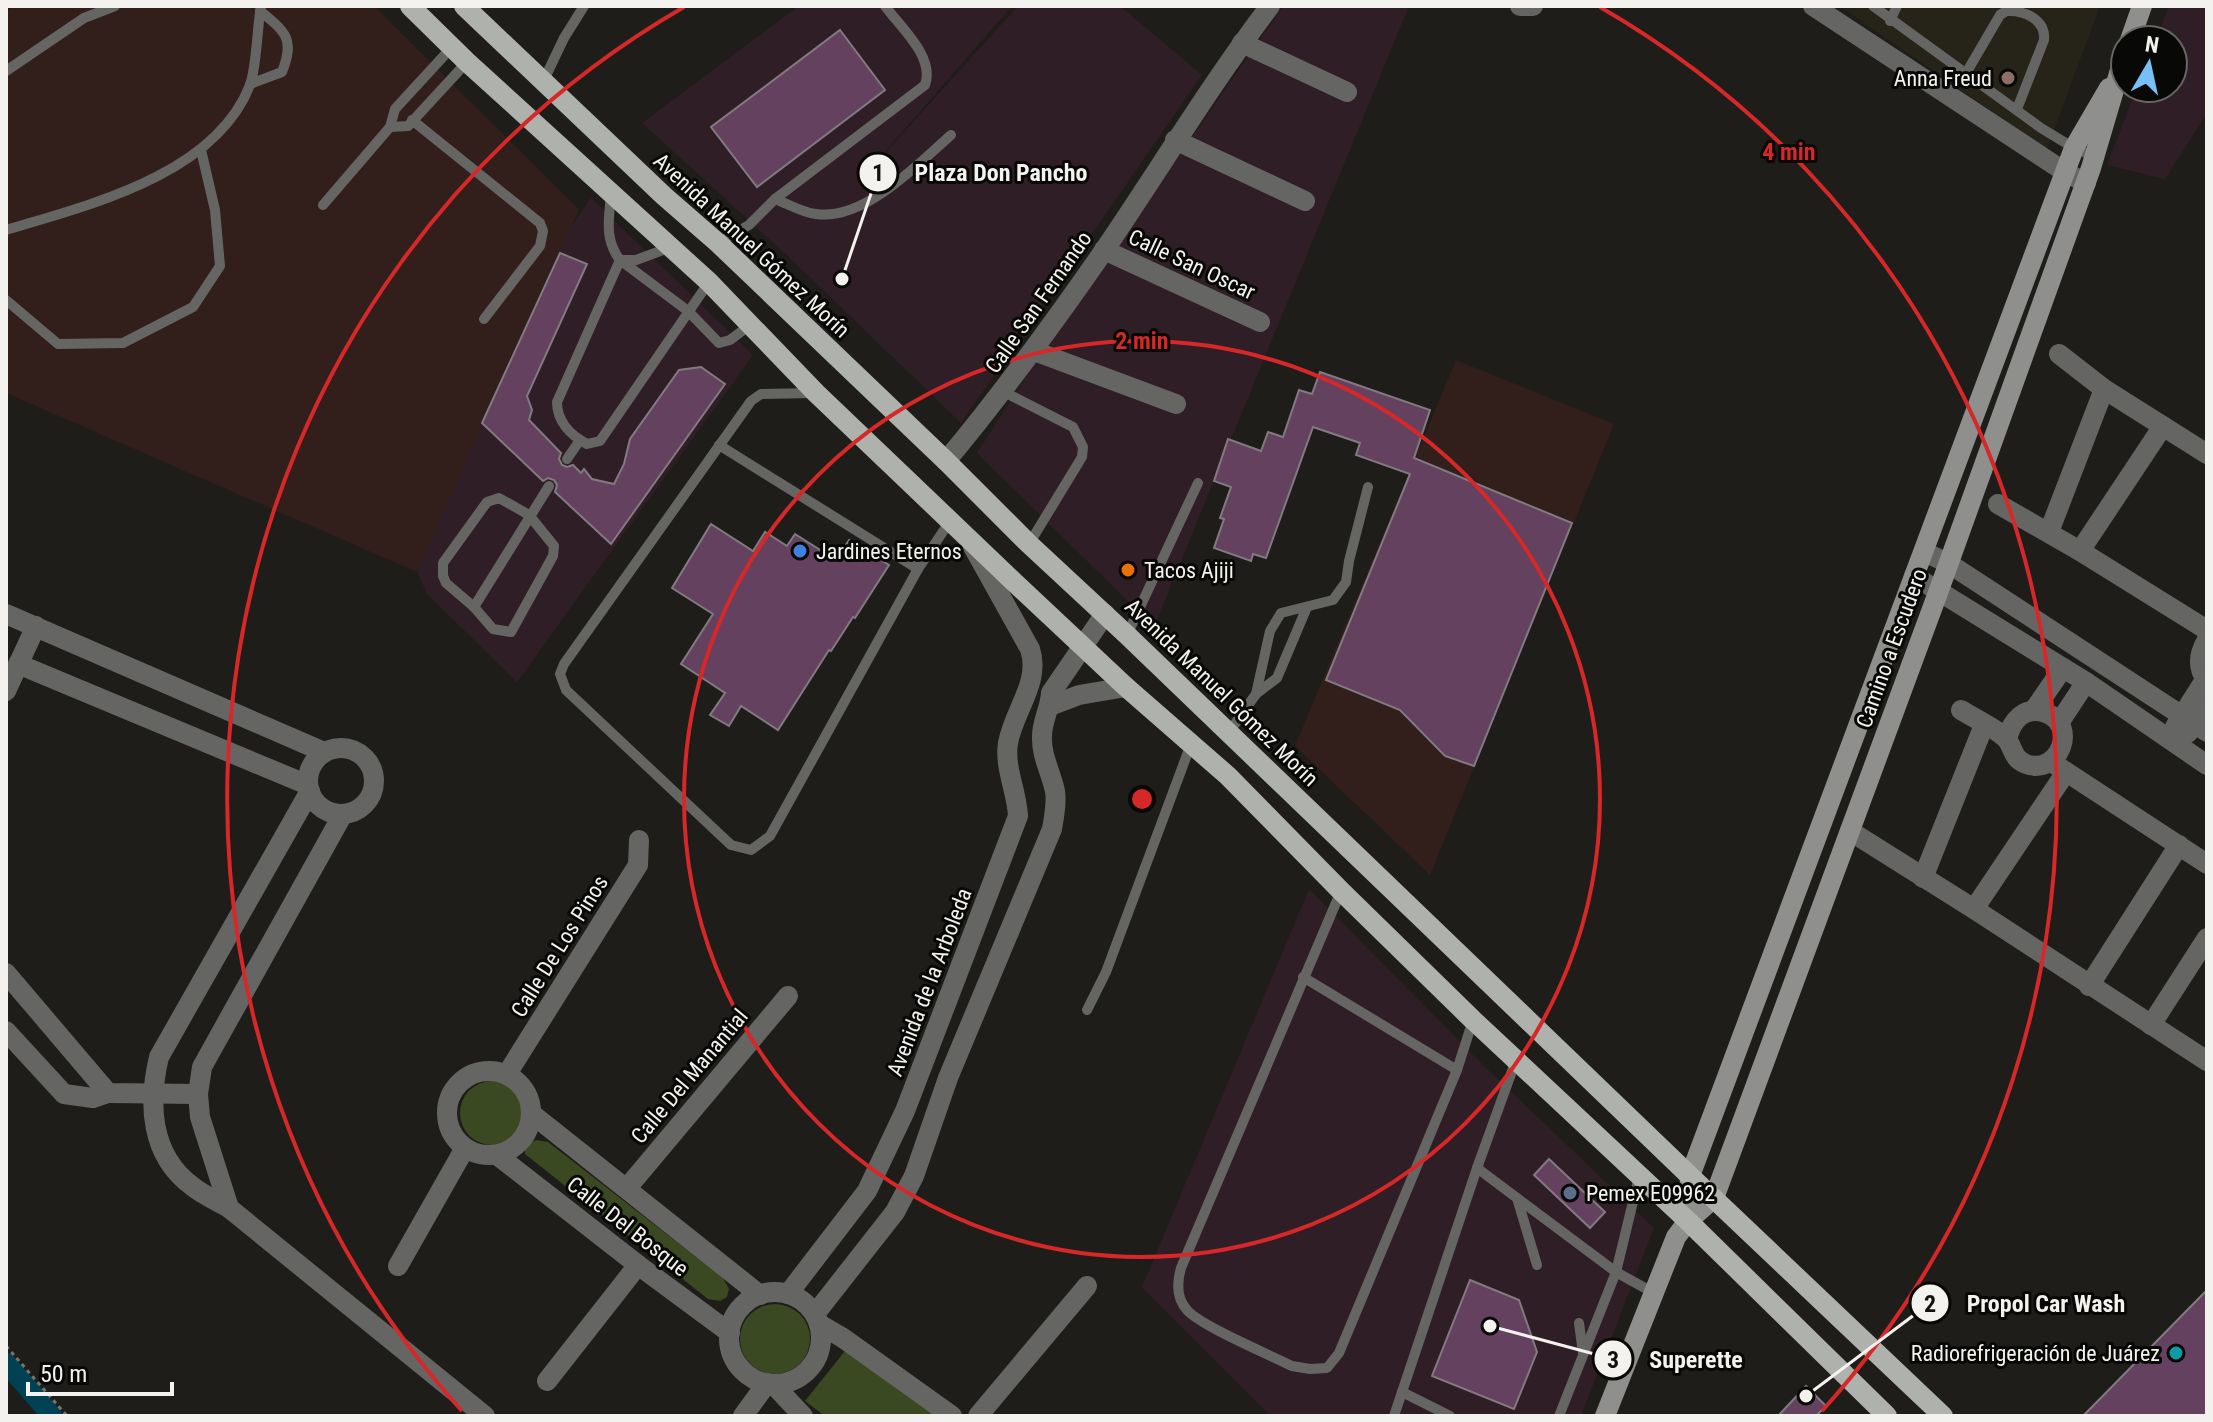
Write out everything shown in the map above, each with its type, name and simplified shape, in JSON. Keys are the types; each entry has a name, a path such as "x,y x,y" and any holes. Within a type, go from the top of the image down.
{"main road":[{"path":"410,6 752,323 816,393 970,541 1126,687 1228,776 1473,1020 1688,1221 1882,1414"},
{"name":"Avenida Manuel Gómez Morín","path":"464,6 718,243 1943,1416"}],"street":[{"name":"Calle San Fernando","path":"946,461 1034,351 1175,140 1270,6"},
{"path":"1520,6 1533,6"},
{"path":"1813,6 2086,183"},
{"path":"1242,43 1347,92"},
{"name":"Camino a Escudero","path":"1688,1221 1690,1176 2074,148 2109,90"},
{"name":"Camino a Escudero","path":"1605,1416 1676,1237 1688,1221 1714,1198 1939,590 2086,183 2111,104"},
{"path":"1175,140 1305,201"},
{"name":"Calle San Oscar","path":"1104,250 1260,322"},
{"path":"1034,351 1176,404"},
{"path":"2059,354 2104,389 2207,454"},
{"path":"2049,532 2104,389"},
{"path":"2080,551 2163,426"},
{"path":"1998,504 2206,629 2199,661 2206,681 2194,724"},
{"path":"970,541 1030,649 1050,700"},
{"path":"1924,552 1948,563 2194,724"},
{"path":"1914,576 2075,676 2207,765"},
{"path":"6,614 324,752 345,748 356,751 365,757 374,776 374,787 363,806 343,814 322,808 309,788 18,664"},
{"path":"743,1416 770,1384 797,1378 815,1361 820,1349 817,1319 895,1212 914,1176 948,1078 1052,829 1055,791 1043,755 1041,737 1050,700 1105,614"},
{"path":"6,691 36,626"},
{"path":"2059,723 2075,676 2089,655"},
{"name":"Avenida de la Arboleda","path":"788,1294 867,1191 912,1092 1002,863 1018,816 1007,747 1012,724 1033,676 1035,663"},
{"path":"2075,676 2034,710 2020,715 2010,726 2007,740 2012,754 2023,763 2059,767 2207,864"},
{"path":"1050,700 1126,687"},
{"path":"2174,742 2194,724 2207,703"},
{"path":"1961,710 2007,740"},
{"path":"1974,909 2059,767 2064,737 2059,723 2048,713 2034,710"},
{"path":"1923,878 1984,725"},
{"path":"324,752 311,766 309,788 159,1057 152,1121 159,1146 174,1169 191,1186 229,1208 485,1416"},
{"path":"229,1208 200,1117 198,1094 202,1067 343,814"},
{"path":"1850,831 2207,1061"},
{"name":"Calle De Los Pinos","path":"507,1074 638,865 639,840"},
{"path":"2089,986 2179,845"},
{"path":"1002,863 1032,875"},
{"path":"2151,1025 2207,938"},
{"path":"6,973 108,1093"},
{"name":"Calle Del Manantial","path":"627,1188 788,996"},
{"path":"6,1031 64,1094 93,1098 108,1093 198,1094"},
{"path":"497,1071 507,1074 525,1090 532,1114 525,1136 508,1151 481,1155 457,1141 448,1123 448,1102 452,1092 466,1077 497,1071"},
{"path":"912,1092 940,1106"},
{"name":"Calle Del Bosque","path":"532,1114 760,1295"},
{"path":"398,1266 465,1148"},
{"name":"Calle Del Bosque","path":"497,1155 730,1333"},
{"path":"547,1381 638,1265"},
{"path":"978,1416 1087,1286"},
{"path":"803,1416 770,1384 756,1380 738,1365 730,1344 732,1323 743,1306 760,1295 788,1294 807,1305 817,1319 952,1416"}],"lane":[{"path":"6,71 84,18 115,6"},
{"path":"543,82 564,38 584,6"},
{"path":"718,243 749,225 775,199 925,85 929,75 927,62 885,6"},
{"path":"1873,6 1965,75 2074,148 2095,157"},
{"path":"1890,21 1897,6"},
{"path":"250,84 282,72 290,53 285,31 261,9"},
{"path":"6,230 119,196 201,150 224,128 250,84 261,9"},
{"path":"1965,75 2000,15 2006,11 2025,14 2041,24 2045,32 2044,40 2017,109"},
{"path":"323,205 390,127 395,109 452,46"},
{"path":"390,127 408,126 467,62"},
{"path":"412,120 540,223 543,231 540,246 484,319"},
{"path":"775,199 815,214 841,214 891,188 951,135"},
{"path":"6,300 58,344 123,343 193,307 220,266 215,210 201,150"},
{"path":"611,192 608,236 610,246 620,260 688,311 719,343 730,340 752,323"},
{"path":"620,260 636,260 671,247"},
{"path":"620,260 557,402 558,413 567,431 587,444 600,441 709,282"},
{"path":"1004,392 1073,427 1083,447 1082,457 1029,544"},
{"path":"816,393 755,396 564,664 560,674 566,690 731,845 751,850 770,836 918,569 950,521"},
{"path":"567,459 580,440"},
{"path":"719,445 918,569"},
{"path":"1127,635 1198,483"},
{"path":"474,607 549,486"},
{"path":"1256,694 1270,631 1281,613 1333,600 1346,582 1368,487"},
{"path":"492,499 505,500 529,515 553,542 554,551 511,632 493,629 474,607 446,583 443,563 492,499"},
{"path":"1229,732 1256,694 1277,678 1307,607"},
{"path":"1087,1010 1106,972 1191,744"},
{"path":"1341,891 1181,1268 1177,1280 1179,1295 1188,1312 1292,1366 1327,1368 1339,1353 1457,1070 1473,1020"},
{"path":"1303,977 1457,1070"},
{"path":"1394,1416 1516,1060"},
{"path":"1477,1168 1616,1272 1654,1293"},
{"path":"1559,1416 1616,1272 1639,1175"},
{"path":"1517,1198 1537,1265"},
{"path":"1579,1323 1583,1355"},
{"path":"1402,1392 1450,1416"}],"path":[{"path":"6,1346 67,1416"}],"shaded area":[{"path":"15,6 374,6 579,210 417,572 6,393 6,12"},
{"path":"799,6 1012,6 856,185 1018,6 1120,6 1202,75 961,423 790,258 642,123"},
{"path":"1283,6 1409,6 1154,627 977,453 1034,364"},
{"name":"Anna Freud","path":"1839,6 2100,6 2047,149"},
{"path":"2169,6 2207,6 2207,113 2165,179 2107,165 2131,104 2189,104 2189,24 2162,24"},
{"path":"591,198 753,355 517,682 427,594 417,572 481,420 572,225"},
{"path":"1456,360 1614,424 1430,875 1295,746"},
{"path":"1309,889 1484,1066 1654,1228 1581,1416 1271,1416 1142,1287"}],"green space":[{"path":"492,1081 510,1087 518,1095 524,1113 518,1131 510,1139 492,1145 474,1139 466,1131 460,1113 466,1095 474,1087"},
{"path":"536,1140 548,1142 723,1278 729,1289 727,1297 720,1301 708,1299 525,1154 525,1145"},
{"path":"775,1304 800,1314 810,1339 800,1364 775,1374 750,1364 740,1339 750,1314"},
{"path":"849,1346 937,1416 825,1416 805,1401"}],"building":[{"path":"840,30 885,90 757,187 711,127"},
{"path":"560,253 587,264 527,396 532,410 529,420 561,453 559,459 562,465 573,465 581,473 584,469 592,479 614,484 624,464 630,439 679,370 701,367 725,384 611,544 555,492 557,485 554,480 548,478 543,481 482,423"},
{"path":"1320,372 1430,410 1414,458 1572,523 1474,766 1445,756 1400,710 1326,680 1410,474 1356,455 1360,443 1313,427 1266,558 1253,554 1251,561 1214,548 1231,487 1214,481 1228,439 1261,451 1268,432 1283,437 1299,390 1312,394"},
{"path":"711,524 753,551 765,532 787,546 795,534 836,560 849,540 889,565 778,730 741,706 729,726 710,715 725,693 681,664 713,614 672,588"},
{"name":"Pemex E09962","path":"1549,1159 1605,1212 1590,1228 1534,1175"},
{"path":"1470,1280 1519,1300 1537,1352 1514,1409 1432,1376"},
{"name":"Radiorefrigeración de Juárez","path":"2207,1290 2207,1416 2083,1416"},
{"path":"1806,1386 1826,1406 1816,1416 1778,1416"}],"waterway":[{"path":"6,1363 52,1416"}],"place":[{"name":"Anna Freud","path":"2008,78"},
{"name":"Plaza Don Pancho","path":"842,279"},
{"name":"Jardines Eternos","path":"800,551"},
{"name":"Tacos Ajiji","path":"1128,570"},
{"name":"Pemex E09962","path":"1570,1193"},
{"name":"Superette","path":"1490,1326"},
{"name":"Radiorefrigeración de Juárez","path":"2176,1353"},
{"name":"Propol Car Wash","path":"1806,1396"}]}
